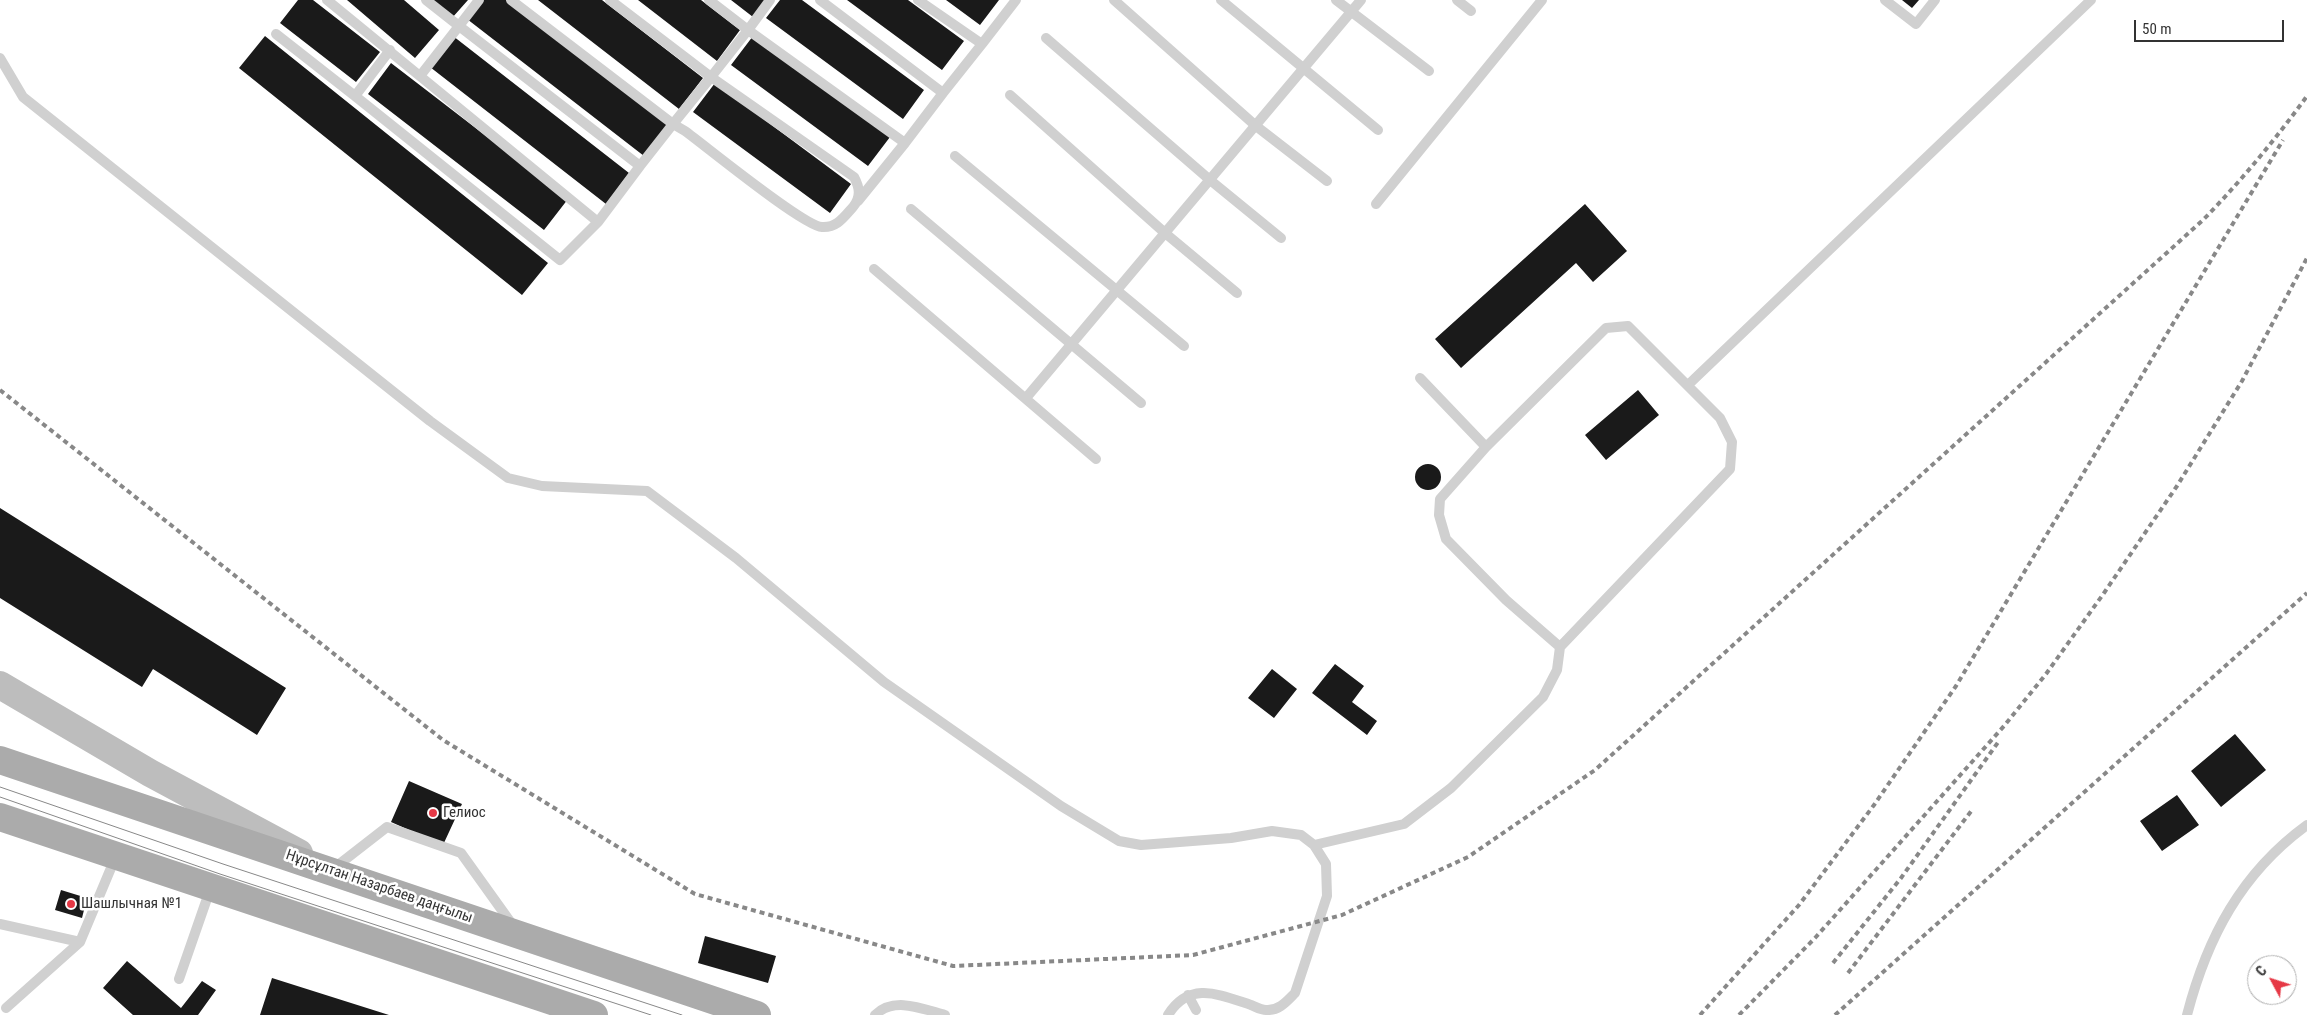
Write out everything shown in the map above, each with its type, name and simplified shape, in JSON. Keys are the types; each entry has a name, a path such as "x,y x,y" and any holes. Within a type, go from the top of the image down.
{"main road":[{"path":"0,685 150,772 332,870"},
{"name":"Нұрсұлтан Назарбаев даңғылы","path":"0,760 332,870 757,1015"},
{"path":"0,817 212,886 594,1015"}],"lane":[{"path":"327,0 598,222"},
{"path":"426,0 640,166"},
{"path":"420,76 479,0"},
{"path":"512,0 673,124 798,216 822,227 840,223 1016,0"},
{"path":"610,0 711,77 854,177 860,187 858,201"},
{"path":"709,0 905,143"},
{"path":"276,34 560,260 598,222 770,0"},
{"path":"820,0 943,93"},
{"path":"918,0 982,44"},
{"path":"1114,0 1256,126 1327,182"},
{"path":"1221,0 1378,130"},
{"path":"1336,0 1429,71"},
{"path":"1026,398 1361,0"},
{"path":"1457,0 1471,11"},
{"path":"1376,204 1542,0"},
{"path":"1885,0 1916,24 1935,0"},
{"path":"1689,384 2091,0"},
{"path":"1046,38 1210,180 1281,238"},
{"path":"355,96 390,50"},
{"path":"0,58 23,97 430,421 508,478 542,486 647,490 750,570 884,682 1060,806 1119,841 1141,845 1231,838 1272,832 1301,835 1314,846 1326,864 1328,896 1295,993 1284,1005 1267,1010 1209,992 1188,995 1173,1007 1168,1015"},
{"path":"1010,95 1165,233 1237,293"},
{"path":"956,156 1184,346"},
{"path":"911,209 1141,402"},
{"path":"874,269 1096,459"},
{"path":"1314,846 1404,824 1451,788 1543,697 1557,670 1560,647 1730,468 1732,442 1720,418 1689,384 1628,326 1606,328 1486,447 1440,499 1439,516 1446,539 1506,600 1560,647"},
{"path":"1420,378 1486,447"},
{"path":"2187,1015 2199,972 2214,935 2234,899 2292,836 2307,825"},
{"path":"332,870 386,827 396,830 461,853 521,936"},
{"path":"6,1008 80,942 116,855"},
{"path":"179,979 212,886"},
{"path":"0,924 80,942"},
{"path":"1188,995 1196,1010"},
{"path":"875,1015 880,1010 891,1006 903,1005 945,1015"}],"building":[{"path":"298,0 313,0 380,52 356,82 280,23"},
{"path":"347,0 404,0 439,30 415,58"},
{"path":"431,0 468,0 452,18"},
{"path":"483,0 506,0 668,125 644,156 467,19"},
{"path":"538,0 602,0 703,78 679,109"},
{"path":"638,0 701,0 740,30 717,61"},
{"path":"731,0 766,0 753,17"},
{"path":"780,0 802,0 924,90 903,119 766,18"},
{"path":"847,0 908,0 964,41 942,70"},
{"path":"946,0 999,0 980,25"},
{"path":"1902,0 1919,0 1912,8"},
{"path":"265,36 548,263 522,295 239,68"},
{"path":"453,36 629,173 606,204 430,67"},
{"path":"753,36 890,137 868,166 731,65"},
{"path":"391,63 568,199 544,230 368,94"},
{"path":"715,83 851,184 830,213 693,112"},
{"path":"1585,204 1627,251 1593,282 1576,263 1461,368 1435,339"},
{"path":"1638,390 1659,415 1606,460 1585,435"},
{"path":"1428,464 1437,468 1441,477 1437,486 1428,490 1419,486 1415,477 1419,468"},
{"path":"0,508 286,688 257,735 153,669 142,687 0,598"},
{"path":"1335,664 1364,686 1352,702 1377,721 1367,735 1312,693"},
{"path":"1272,669 1297,689 1274,718 1248,698"},
{"path":"2235,734 2266,770 2221,807 2191,771"},
{"path":"409,781 462,804 443,845 391,822"},
{"path":"2177,795 2199,825 2162,851 2140,821"},
{"name":"Шашлычная №1","path":"61,890 87,898 82,918 55,910"},
{"path":"705,936 776,956 768,983 698,963"},
{"path":"127,961 181,1008 202,981 216,990 198,1015 133,1015 103,988"},
{"path":"272,978 389,1015 260,1015"}],"tram line":[{"path":"0,787 223,864 682,1015"},
{"path":"0,797 220,874 651,1015"}],"railway":[{"path":"0,390 443,740 695,894 953,966 1193,955 1342,915 1468,857 1595,770 2203,220 2257,160 2307,96"},
{"path":"1700,1015 1799,905 1874,805 1956,686 2283,140"},
{"path":"1739,1015 1815,938 2004,726 2046,674 2177,486 2242,381 2307,258"},
{"path":"1835,1015 2307,593"},
{"path":"1833,963 1901,878 1999,741"},
{"path":"1848,973 1972,810"}],"place":[{"name":"Гелиос","path":"433,813"},
{"name":"Шашлычная №1","path":"71,904"}]}
